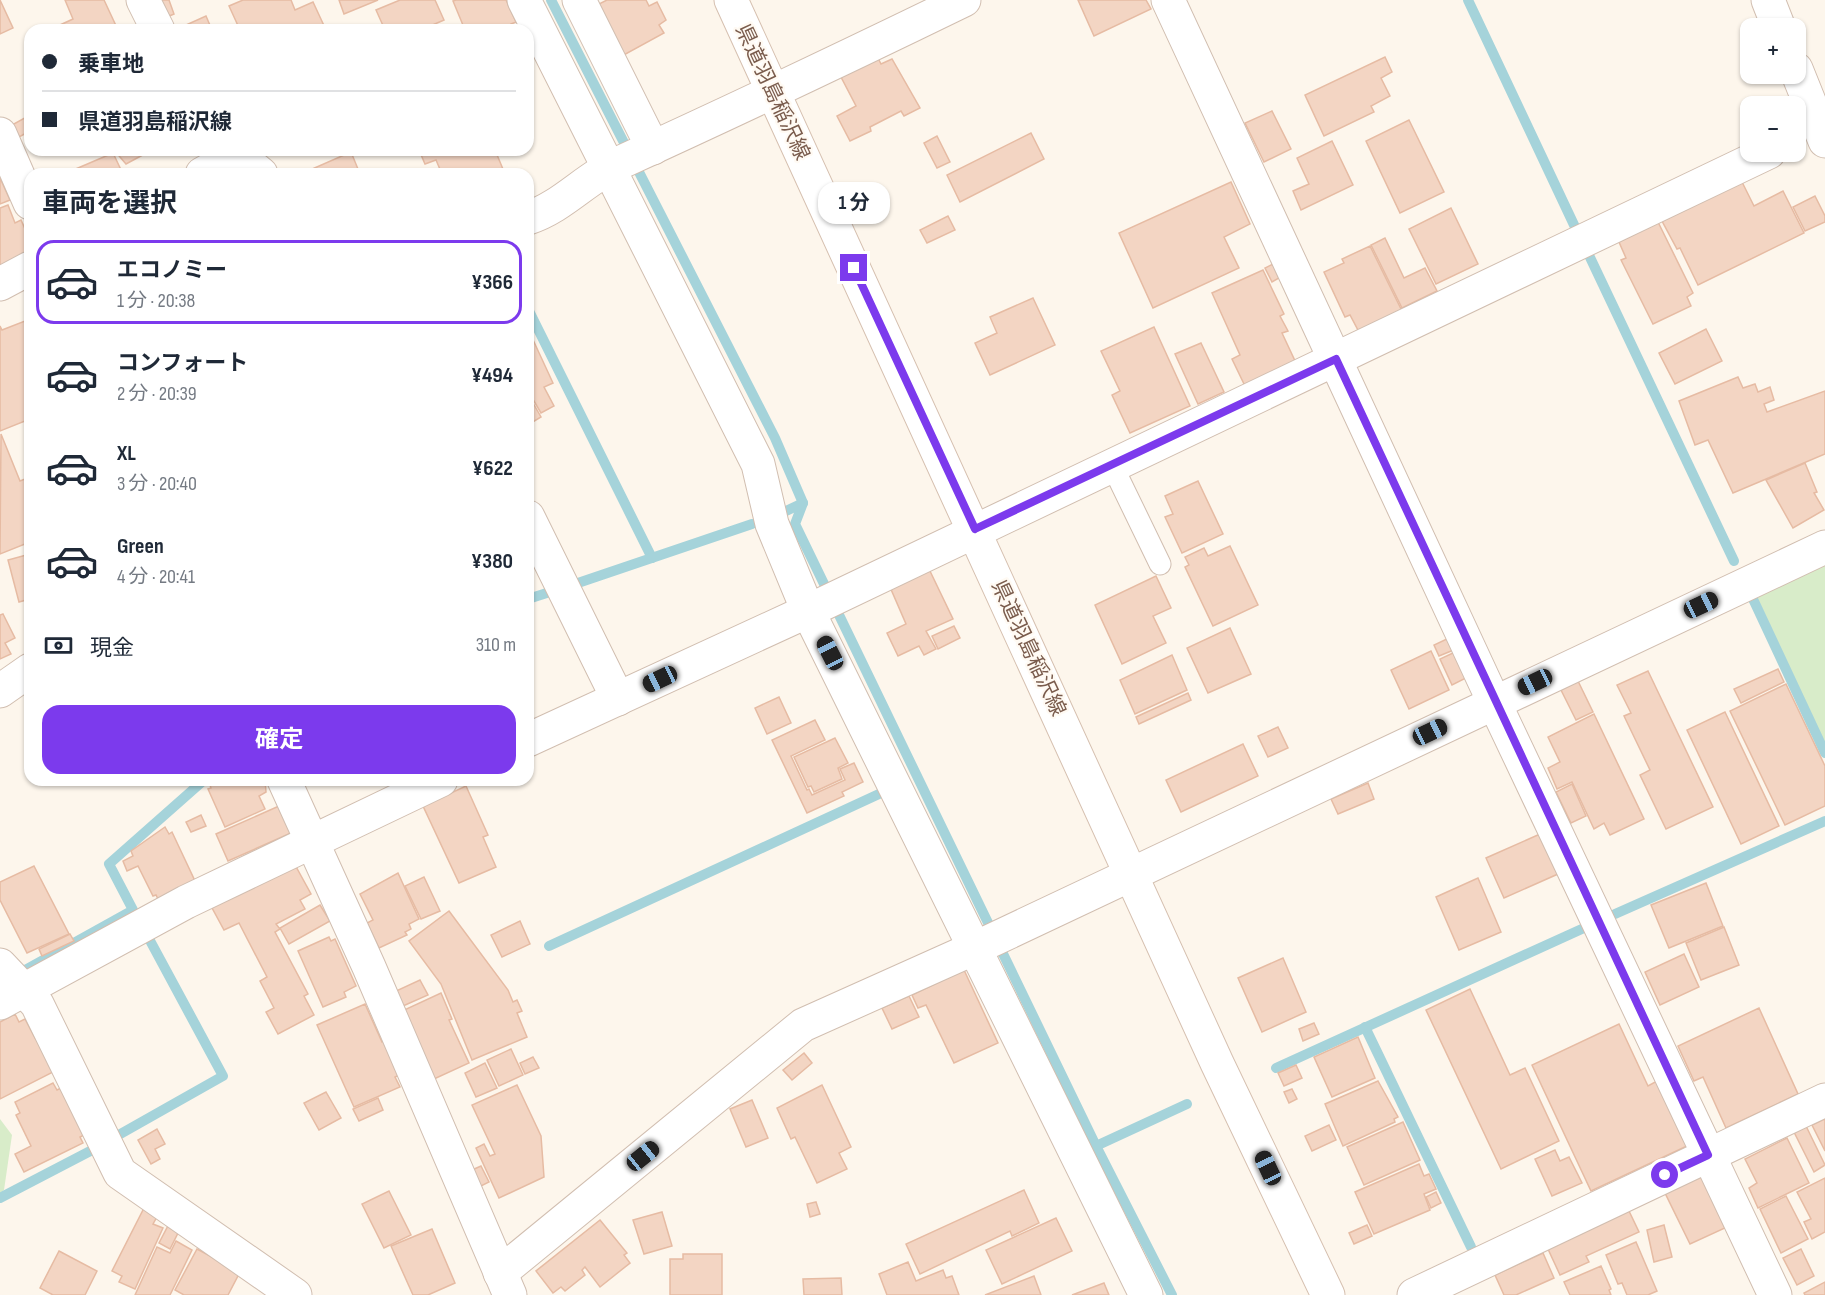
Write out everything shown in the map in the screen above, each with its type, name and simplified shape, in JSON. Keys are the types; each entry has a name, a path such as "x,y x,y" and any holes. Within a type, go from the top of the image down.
{"street":[{"path":"143,0 155,24"},
{"path":"524,0 629,159"},
{"path":"579,0 629,159 758,464 772,524 826,602 991,940 1146,1295"},
{"name":"県道羽島稲沢線","path":"731,0 975,529 1217,1063 1328,1295"},
{"path":"534,216 546,212 629,159 773,94 964,0"},
{"path":"1168,0 1494,702 1775,1295"},
{"path":"1768,0 1775,18"},
{"path":"1801,84 1816,133"},
{"path":"0,134 24,189"},
{"path":"220,168 243,160"},
{"path":"534,737 826,602 1748,162"},
{"path":"0,284 24,270"},
{"path":"534,529 618,699"},
{"path":"287,786 505,1284 803,1025 991,940 1825,547"},
{"path":"0,691 24,674"},
{"path":"11,996 186,902 311,840 428,786"},
{"path":"0,965 11,996"},
{"path":"11,996 37,1005 120,1173 295,1295"},
{"path":"1414,1295 1825,1100"}],"lane":[{"path":"1112,465 1160,564"}],"green space":[{"path":"1825,563 1825,743 1756,595"},
{"path":"0,1119 12,1135 4,1190 0,1193"}],"building":[{"path":"0,0 13,28 0,34"},
{"path":"65,0 104,0 115,24 62,24 73,19"},
{"path":"160,0 169,0 174,14 167,17"},
{"path":"243,0 291,0 295,10 313,2 323,24 237,24 229,6"},
{"path":"339,0 378,0 344,14"},
{"path":"400,0 435,0 444,20 435,24 382,24 376,10"},
{"path":"506,0 516,22 511,24 463,24 453,1"},
{"path":"607,0 646,0 649,6 657,2 666,20 659,25 664,33 622,56 595,6"},
{"path":"1078,0 1146,0 1151,9 1094,36"},
{"path":"206,16 209,24 188,24"},
{"path":"1385,57 1392,72 1381,78 1390,96 1371,106 1374,112 1324,136 1305,95"},
{"path":"878,58 881,64 892,59 920,108 904,116 901,111 870,127 871,131 850,141 837,116 856,106 841,77"},
{"path":"1272,111 1291,149 1264,162 1245,123"},
{"path":"24,118 24,134 19,137 12,125"},
{"path":"1409,120 1444,192 1400,213 1366,141"},
{"path":"1031,133 1044,159 960,202 947,175"},
{"path":"937,136 950,162 937,168 924,143"},
{"path":"1332,141 1353,185 1301,210 1293,191 1309,184 1297,158"},
{"path":"106,156 114,156 120,168 78,168"},
{"path":"119,156 141,156 126,164"},
{"path":"342,156 353,156 358,168 314,168"},
{"path":"422,156 498,156 502,168 439,168 436,160 425,164"},
{"path":"0,178 10,200 0,204"},
{"path":"1231,182 1250,224 1224,237 1239,268 1153,308 1119,233"},
{"path":"1742,182 1754,206 1783,191 1804,233 1698,285 1680,248 1677,249 1662,221"},
{"path":"1815,196 1825,216 1825,222 1805,231 1793,207"},
{"path":"8,205 15,223 21,220 24,227 24,260 0,271 0,208"},
{"path":"1451,208 1478,264 1436,284 1409,229"},
{"path":"948,216 955,230 927,243 920,230"},
{"path":"1658,222 1693,293 1687,297 1691,306 1653,324 1621,260 1626,258 1619,242"},
{"path":"1385,238 1404,278 1425,268 1437,291 1402,308 1371,245"},
{"path":"1370,246 1402,311 1359,332 1350,315 1345,317 1324,272 1344,263 1342,259"},
{"path":"1273,264 1279,278 1272,282 1265,268"},
{"path":"1263,270 1284,314 1280,316 1288,331 1282,333 1296,363 1245,386 1232,359 1240,355 1212,293"},
{"path":"1033,298 1055,345 990,375 975,343 997,333 990,317"},
{"path":"24,321 24,421 0,431 0,326 2,330"},
{"path":"1154,327 1190,406 1130,433 1112,395 1120,391 1101,351"},
{"path":"1706,329 1722,361 1675,384 1659,353"},
{"path":"534,342 553,383 544,387 554,406 541,413 534,401"},
{"path":"1201,343 1224,392 1198,404 1175,354"},
{"path":"1738,377 1743,388 1755,384 1758,392 1770,387 1774,400 1764,404 1767,412 1825,391 1825,454 1733,493 1708,440 1695,445 1679,401"},
{"path":"534,405 541,417 534,421"},
{"path":"1,434 20,481 24,479 24,544 0,554"},
{"path":"1805,463 1817,492 1814,493 1824,510 1793,528 1766,480"},
{"path":"1198,481 1223,534 1182,553 1165,517 1173,514 1165,496"},
{"path":"1230,546 1258,605 1213,626 1185,567 1189,565 1185,557 1204,548 1208,556"},
{"path":"24,556 24,601 19,602 8,560"},
{"path":"929,569 953,619 926,631 936,649 924,655 919,646 898,656 887,633 906,624 890,587"},
{"path":"1156,576 1171,608 1153,616 1166,643 1122,664 1095,605"},
{"path":"3,614 15,638 5,643 11,654 0,659 0,615"},
{"path":"954,626 960,638 938,649 932,636"},
{"path":"1230,628 1251,674 1208,693 1187,648"},
{"path":"1451,637 1456,649 1439,656 1434,645"},
{"path":"1431,651 1449,690 1409,709 1391,670"},
{"path":"1455,652 1466,678 1452,685 1440,659"},
{"path":"1172,655 1187,690 1135,714 1120,680"},
{"path":"1778,669 1784,682 1741,703 1734,689"},
{"path":"1648,671 1713,807 1666,829 1640,775 1650,770 1624,716 1631,713 1617,685"},
{"path":"1578,681 1593,712 1576,720 1561,690"},
{"path":"1786,684 1825,766 1825,806 1785,825 1730,711"},
{"path":"1188,693 1191,700 1139,724 1136,717"},
{"path":"779,697 791,723 767,734 755,708"},
{"path":"1725,712 1779,826 1741,844 1687,730"},
{"path":"1594,714 1644,819 1610,835 1604,823 1594,829 1572,782 1557,789 1548,768 1560,762 1548,737"},
{"path":"815,720 825,740 791,756 807,790 809,789 812,795 845,780 840,769 854,763 863,782 842,792 844,796 807,813 772,740"},
{"path":"1278,727 1288,748 1268,757 1258,736"},
{"path":"835,738 848,763 838,768 842,779 814,792 811,786 808,787 794,757"},
{"path":"1243,744 1258,776 1181,812 1166,780"},
{"path":"1368,783 1374,799 1338,814 1331,799"},
{"path":"1572,784 1586,816 1571,823 1556,792"},
{"path":"210,786 266,786 266,792 259,796 265,809 225,827 208,789"},
{"path":"466,786 488,835 483,837 496,867 459,883 423,806"},
{"path":"279,806 291,833 228,861 216,834"},
{"path":"201,815 206,826 191,832 186,822"},
{"path":"165,827 169,834 172,832 195,881 158,899 156,895 153,896 138,866 127,871 123,861 133,856 131,851"},
{"path":"1540,834 1558,874 1504,898 1486,858"},
{"path":"294,863 311,894 300,900 305,909 276,924 280,929 275,932 308,994 304,996 314,1015 278,1034 266,1012 274,1008 260,981 267,977 239,923 224,930 211,906"},
{"path":"34,866 69,934 27,953 0,900 0,882"},
{"path":"398,873 419,919 409,924 411,929 405,932 407,935 379,948 367,923 373,920 360,894"},
{"path":"424,877 440,911 421,919 405,886"},
{"path":"1478,878 1501,932 1459,950 1436,897"},
{"path":"1706,883 1723,926 1669,948 1651,905"},
{"path":"320,905 330,921 289,944 280,928"},
{"path":"449,911 508,990 513,1002 517,1000 522,1011 517,1013 527,1037 472,1060 441,984 409,941"},
{"path":"520,921 530,944 502,957 491,935"},
{"path":"1724,927 1739,965 1701,980 1686,943"},
{"path":"70,934 74,941 42,956 39,949"},
{"path":"329,937 331,941 335,939 356,986 344,992 346,997 323,1007 298,951"},
{"path":"1684,954 1699,987 1660,1005 1645,972"},
{"path":"1283,958 1306,1012 1262,1032 1238,978"},
{"path":"964,970 998,1043 954,1063 926,1005 918,1008 912,995"},
{"path":"420,980 428,995 403,1006 396,991"},
{"path":"1470,989 1510,1075 1525,1068 1559,1141 1501,1169 1426,1010"},
{"path":"441,993 452,1019 449,1020 469,1063 434,1079 402,1011"},
{"path":"909,996 919,1017 892,1029 882,1008"},
{"path":"365,1004 382,1042 386,1040 401,1074 395,1077 400,1087 354,1107 317,1025"},
{"path":"1759,1008 1798,1094 1726,1128 1703,1077 1694,1081 1678,1046"},
{"path":"15,1014 19,1022 25,1019 35,1038 38,1036 55,1071 0,1099 0,1022"},
{"path":"1314,1023 1319,1034 1303,1041 1299,1029"},
{"path":"1619,1024 1648,1086 1657,1081 1687,1146 1591,1191 1532,1065"},
{"path":"1358,1037 1375,1078 1332,1097 1314,1057"},
{"path":"511,1049 523,1075 499,1086 487,1060"},
{"path":"804,1053 812,1063 792,1080 783,1070"},
{"path":"533,1057 539,1068 525,1074 520,1063"},
{"path":"485,1063 497,1088 476,1097 465,1073"},
{"path":"1296,1065 1302,1078 1284,1086 1278,1073"},
{"path":"1378,1081 1398,1117 1394,1119 1395,1122 1343,1146 1325,1104"},
{"path":"53,1083 57,1090 65,1086 88,1133 80,1137 83,1143 24,1172 15,1154 31,1146 16,1115 20,1113 15,1102"},
{"path":"517,1085 541,1136 544,1177 499,1198 476,1148 484,1144 490,1156 495,1154 472,1105"},
{"path":"822,1085 851,1147 839,1153 847,1169 817,1183 795,1137 791,1139 777,1108"},
{"path":"1292,1089 1297,1099 1289,1103 1284,1092"},
{"path":"326,1092 341,1118 319,1130 304,1103"},
{"path":"378,1098 383,1110 359,1121 353,1109"},
{"path":"752,1100 768,1138 746,1147 730,1109"},
{"path":"1825,1119 1825,1151 1812,1125"},
{"path":"1403,1122 1420,1160 1364,1185 1347,1147"},
{"path":"1329,1125 1336,1140 1312,1151 1305,1136"},
{"path":"1806,1126 1825,1165 1814,1172 1794,1132"},
{"path":"157,1129 165,1144 155,1149 160,1159 151,1164 138,1140"},
{"path":"1787,1138 1809,1183 1758,1208 1749,1188 1757,1183 1745,1159"},
{"path":"1555,1150 1560,1161 1569,1157 1582,1183 1552,1196 1535,1159"},
{"path":"1419,1164 1424,1176 1429,1174 1436,1189 1424,1194 1430,1210 1374,1234 1355,1192"},
{"path":"481,1166 489,1182 479,1187 472,1170"},
{"path":"1701,1176 1725,1228 1690,1244 1665,1193"},
{"path":"1825,1178 1825,1232 1812,1239 1804,1222 1811,1219 1797,1192"},
{"path":"1024,1190 1039,1223 1012,1236 1010,1231 920,1274 906,1244"},
{"path":"389,1191 411,1235 384,1248 362,1204"},
{"path":"1436,1192 1441,1203 1431,1208 1426,1197"},
{"path":"1786,1196 1808,1239 1781,1253 1760,1209"},
{"path":"816,1202 820,1214 810,1217 807,1204"},
{"path":"144,1208 158,1215 153,1224 163,1228 135,1289 119,1282 122,1276 112,1271"},
{"path":"1629,1211 1639,1232 1586,1256 1589,1262 1560,1275 1548,1249"},
{"path":"662,1212 672,1246 644,1254 633,1220"},
{"path":"1056,1218 1072,1251 1002,1284 986,1250"},
{"path":"600,1220 627,1253 624,1255 630,1263 600,1287 585,1267 582,1270 585,1275 565,1291 561,1287 553,1293 536,1271"},
{"path":"170,1222 181,1227 170,1249 159,1243"},
{"path":"1367,1225 1372,1236 1354,1244 1349,1233"},
{"path":"1664,1225 1672,1257 1654,1262 1647,1230"},
{"path":"432,1229 455,1283 428,1295 413,1295 391,1246"},
{"path":"176,1241 192,1250 170,1295 135,1295 157,1247 170,1253"},
{"path":"1636,1242 1657,1291 1648,1295 1627,1295 1622,1283 1618,1284 1606,1255"},
{"path":"197,1249 240,1272 228,1295 184,1295 175,1290"},
{"path":"1801,1249 1814,1276 1797,1285 1783,1258"},
{"path":"59,1251 97,1271 85,1295 53,1295 40,1288"},
{"path":"1543,1253 1554,1278 1516,1295 1504,1295 1495,1275"},
{"path":"683,1254 722,1254 722,1295 670,1295 670,1259 683,1259"},
{"path":"908,1262 916,1281 943,1270 946,1278 952,1276 959,1295 887,1295 879,1274"},
{"path":"1601,1266 1611,1289 1609,1290 1611,1295 1570,1295 1564,1282"},
{"path":"1034,1276 1041,1295 985,1295"},
{"path":"841,1278 842,1295 804,1295 803,1279"},
{"path":"1825,1282 1825,1295 1805,1295 1804,1293"},
{"path":"1104,1283 1109,1295 1072,1295"}],"waterway":[{"path":"551,0 775,438 803,503 795,524 1096,1146 1172,1295"},
{"path":"1468,0 1575,227"},
{"path":"1587,251 1734,561"},
{"path":"534,321 652,558"},
{"path":"786,511 803,503"},
{"path":"575,584 752,524"},
{"path":"534,597 553,591"},
{"path":"1753,599 1825,753"},
{"path":"16,975 133,910 109,864 197,786"},
{"path":"549,946 892,788"},
{"path":"1615,914 1825,821"},
{"path":"1276,1068 1584,928"},
{"path":"115,1137 223,1076 147,935"},
{"path":"1365,1027 1471,1247"},
{"path":"1096,1146 1187,1104"},
{"path":"0,1198 98,1147"}],"route":[{"path":"854,268 975,529 1336,359 1494,702 1708,1155 1665,1175"}]}
